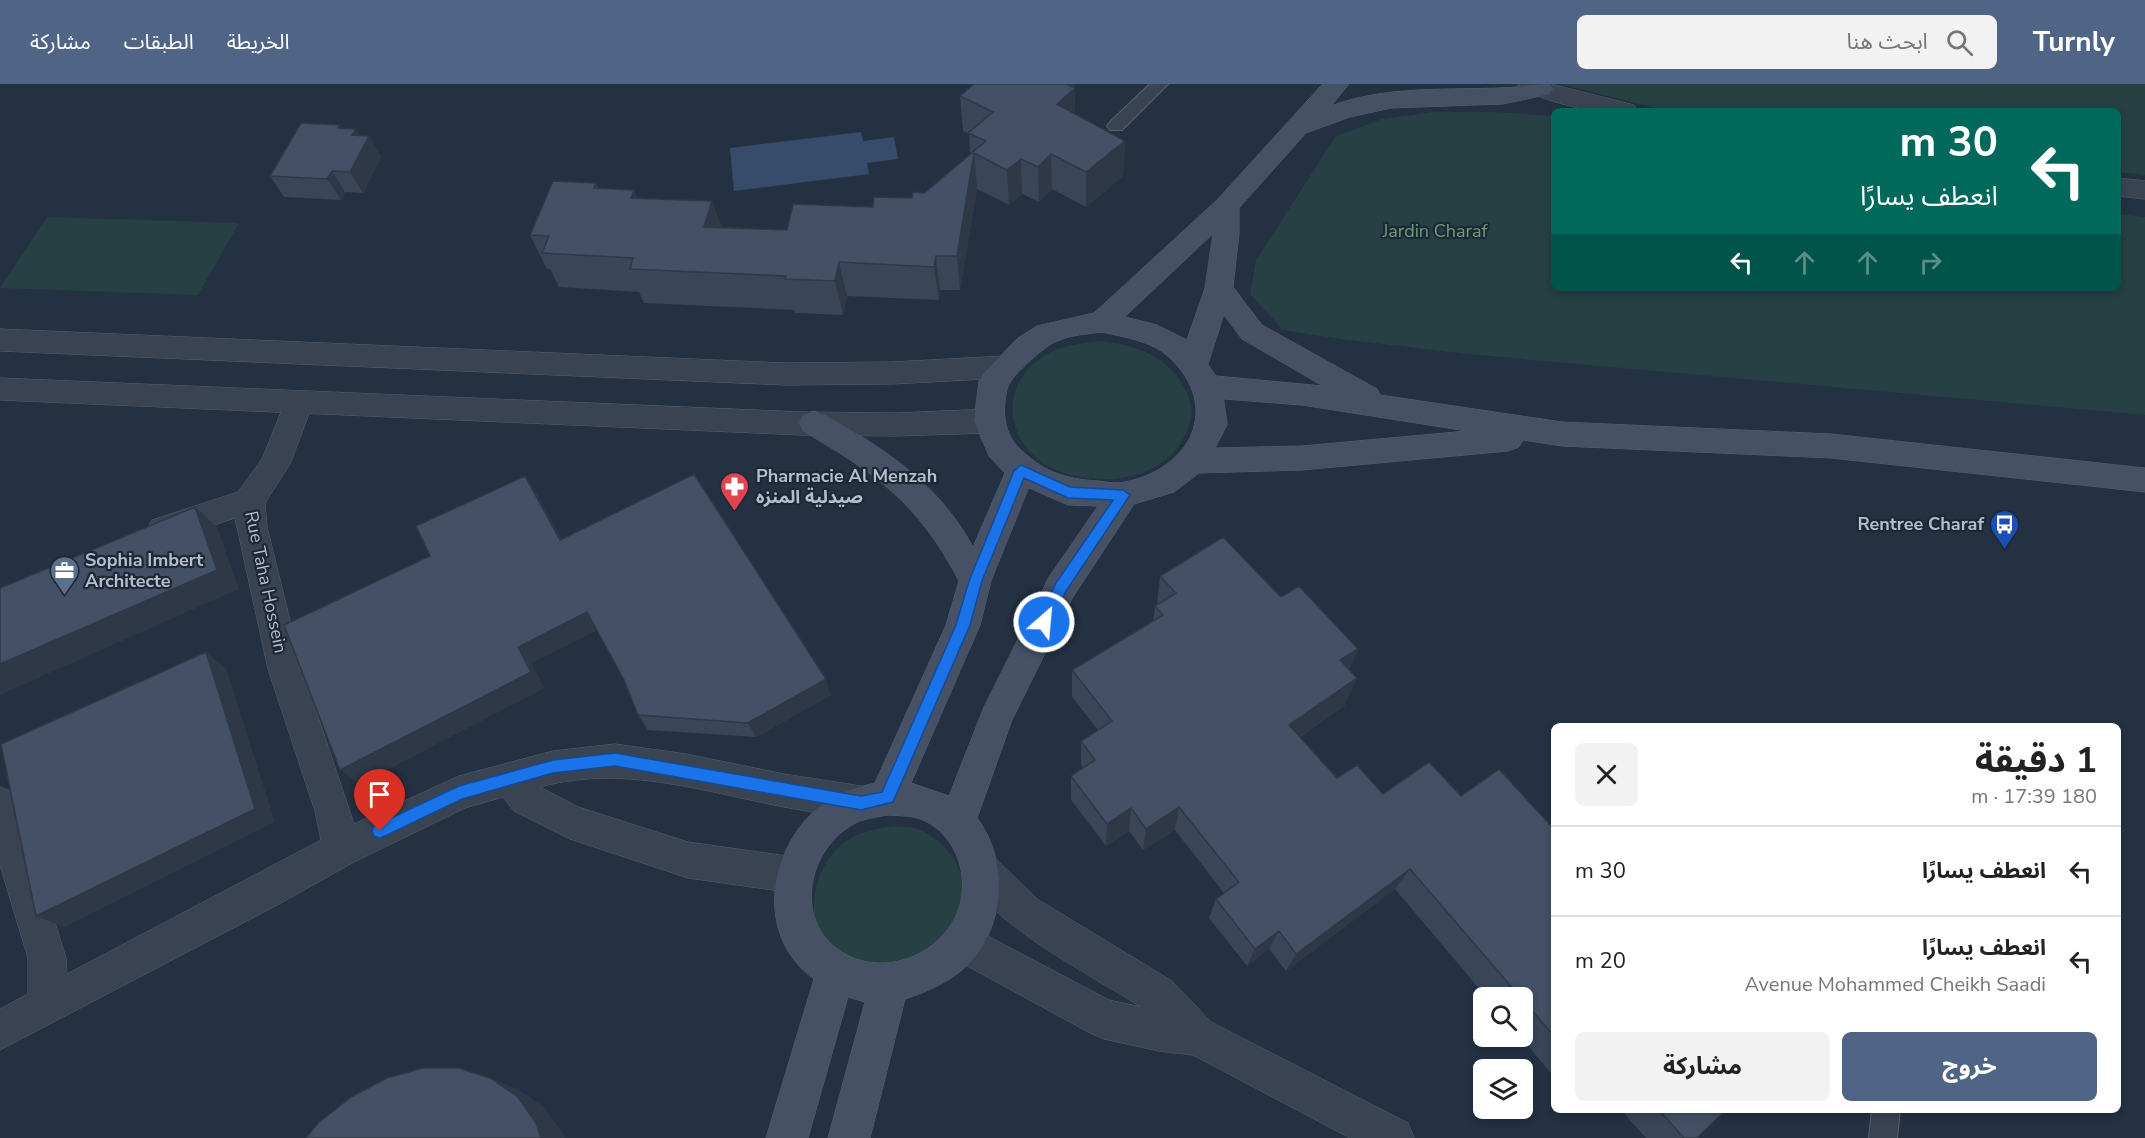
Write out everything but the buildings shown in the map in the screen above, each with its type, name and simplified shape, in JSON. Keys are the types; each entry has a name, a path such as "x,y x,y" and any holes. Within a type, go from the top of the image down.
{"main road":[{"path":"1102,322 1226,206 1337,84"},
{"path":"1293,130 1344,110 1391,100 1503,96 1535,87"},
{"path":"1226,206 1226,234 1219,288 1201,376 1212,425 1193,461 1163,483 1123,495 1068,492 1021,471 1000,448 989,421 994,381 1005,367 1028,346 1047,333 1102,322 1147,332 1179,349 1201,376 1387,408 1562,434 1831,446 2145,480"},
{"path":"1219,288 1252,332 1387,408"},
{"path":"814,423 878,459 912,487 941,522 975,581"},
{"path":"1193,461 1302,458 1562,434"},
{"path":"874,800 963,625 975,581 1021,471"},
{"path":"957,822 996,718 1061,587 1123,495"},
{"path":"874,800 913,800 937,808 957,822 974,845 982,872 980,907 963,942 930,970 889,984 860,982 834,973 812,953 797,931 792,904 794,875 803,852 818,830 838,814 874,800"},
{"path":"788,1138 834,973"},
{"path":"849,1138 889,984"}],"street":[{"path":"1535,87 1614,108"},
{"path":"2121,187 2145,190"},
{"path":"0,340 785,374 892,373 1005,367"},
{"path":"0,389 814,423 933,425 989,421"},
{"path":"249,501 275,464 298,403"},
{"name":"Rue Taha Hossein","path":"132,540 249,501 251,527 285,669 333,811 341,849"},
{"path":"0,1030 268,890 341,849 459,793 553,767 615,760 874,800"},
{"path":"510,779 527,799 570,822 688,860 794,875"},
{"path":"0,804 48,958 48,1004"},
{"path":"982,872 1024,912 1158,995 1197,1036 1393,1138"},
{"path":"963,942 1048,990 1104,1018 1159,1031 1197,1036"}],"lane":[{"path":"1116,126 1160,84"},
{"path":"1883,1138 1886,1113"}],"green space":[{"path":"1560,84 2145,84 2145,175 2121,172 2121,108 1655,108"},
{"name":"Jardin Charaf","path":"1434,112 1497,112 1551,116 1551,291 2121,291 2121,214 2145,217 2145,415 1467,354 1283,330 1250,294 1256,260 1336,136 1382,119"},
{"path":"47,217 239,223 198,295 0,288"},
{"path":"1099,341 1141,350 1164,363 1182,384 1191,405 1189,427 1174,452 1160,464 1126,477 1108,479 1081,477 1063,473 1046,465 1026,447 1013,418 1016,388 1024,374 1036,362 1051,352 1063,348"},
{"path":"895,826 918,829 940,843 949,852 956,862 964,886 962,912 949,931 917,966 850,965 819,932 814,905 819,878 833,853 843,844 865,832"}],"water":[{"path":"861,132 863,141 894,137 898,159 867,163 869,174 734,191 730,148"}],"place":[{"name":"Pharmacie Al Menzah صيدلية المنزه","path":"735,512"},
{"name":"Rentree Charaf","path":"2005,550"},
{"name":"Sophia Imbert Architecte","path":"64,596"}],"route":[{"path":"380,831 459,793 553,767 615,760 686,770 861,803 887,798 963,625 975,581 1021,471 1068,492 1123,495 1061,587 1044,622"}]}
